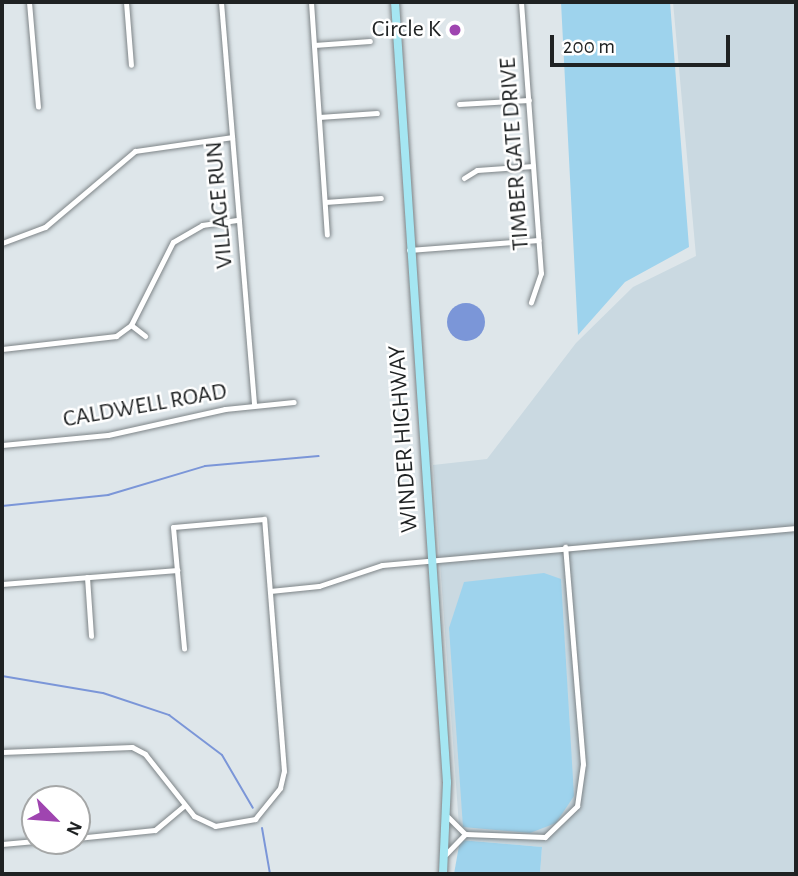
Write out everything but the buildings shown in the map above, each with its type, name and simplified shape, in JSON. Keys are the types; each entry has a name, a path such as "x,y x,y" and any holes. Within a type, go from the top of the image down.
{"main road":[{"name":"WINDER HIGHWAY","path":"395,2 448,817 443,874"}],"street":[{"path":"29,2 38,107"},
{"path":"126,2 131,65"},
{"name":"VILLAGE RUN","path":"221,2 254,404"},
{"path":"311,2 327,234"},
{"name":"TIMBER GATE DRIVE","path":"521,2 541,274 531,302"},
{"path":"314,45 370,41"},
{"path":"459,104 528,100"},
{"path":"319,117 377,113"},
{"path":"2,243 45,227 135,151 232,137"},
{"path":"464,178 477,170 533,166"},
{"path":"325,202 381,198"},
{"path":"2,349 94,341 131,325 173,242 202,225 239,220"},
{"path":"410,250 539,240"},
{"path":"131,325 145,336"},
{"name":"CALDWELL ROAD","path":"2,445 108,435 254,404 294,402"},
{"path":"2,752 132,747 145,754 184,806 215,827 237,825 255,819 280,788 264,519 173,527 184,649"},
{"path":"270,591 432,559 796,528"},
{"path":"448,817 465,834 549,837 581,796 565,547"},
{"path":"2,584 177,570"},
{"path":"86,577 91,636"},
{"path":"91,837 155,830 184,806"},
{"path":"446,853 465,834"},
{"path":"2,844 21,842"}],"shaded area":[{"path":"561,2 670,2 689,247 625,282 578,335"},
{"path":"673,2 796,2 796,874 540,874 542,847 460,840 433,465 487,459 576,343 633,287 696,256"},
{"path":"544,573 561,579 574,796 556,823 530,833 463,827 449,628 464,582"},
{"path":"460,840 542,847 540,874 454,874"}],"water":[{"path":"466,303 479,309 485,322 479,335 466,341 453,335 447,322 453,309"}],"waterway":[{"path":"2,506 108,495 205,466 319,456"},
{"path":"2,676 103,693 169,715 222,755 253,808"},
{"path":"262,828 270,874"}],"place":[{"name":"Circle K","path":"455,30"}]}
